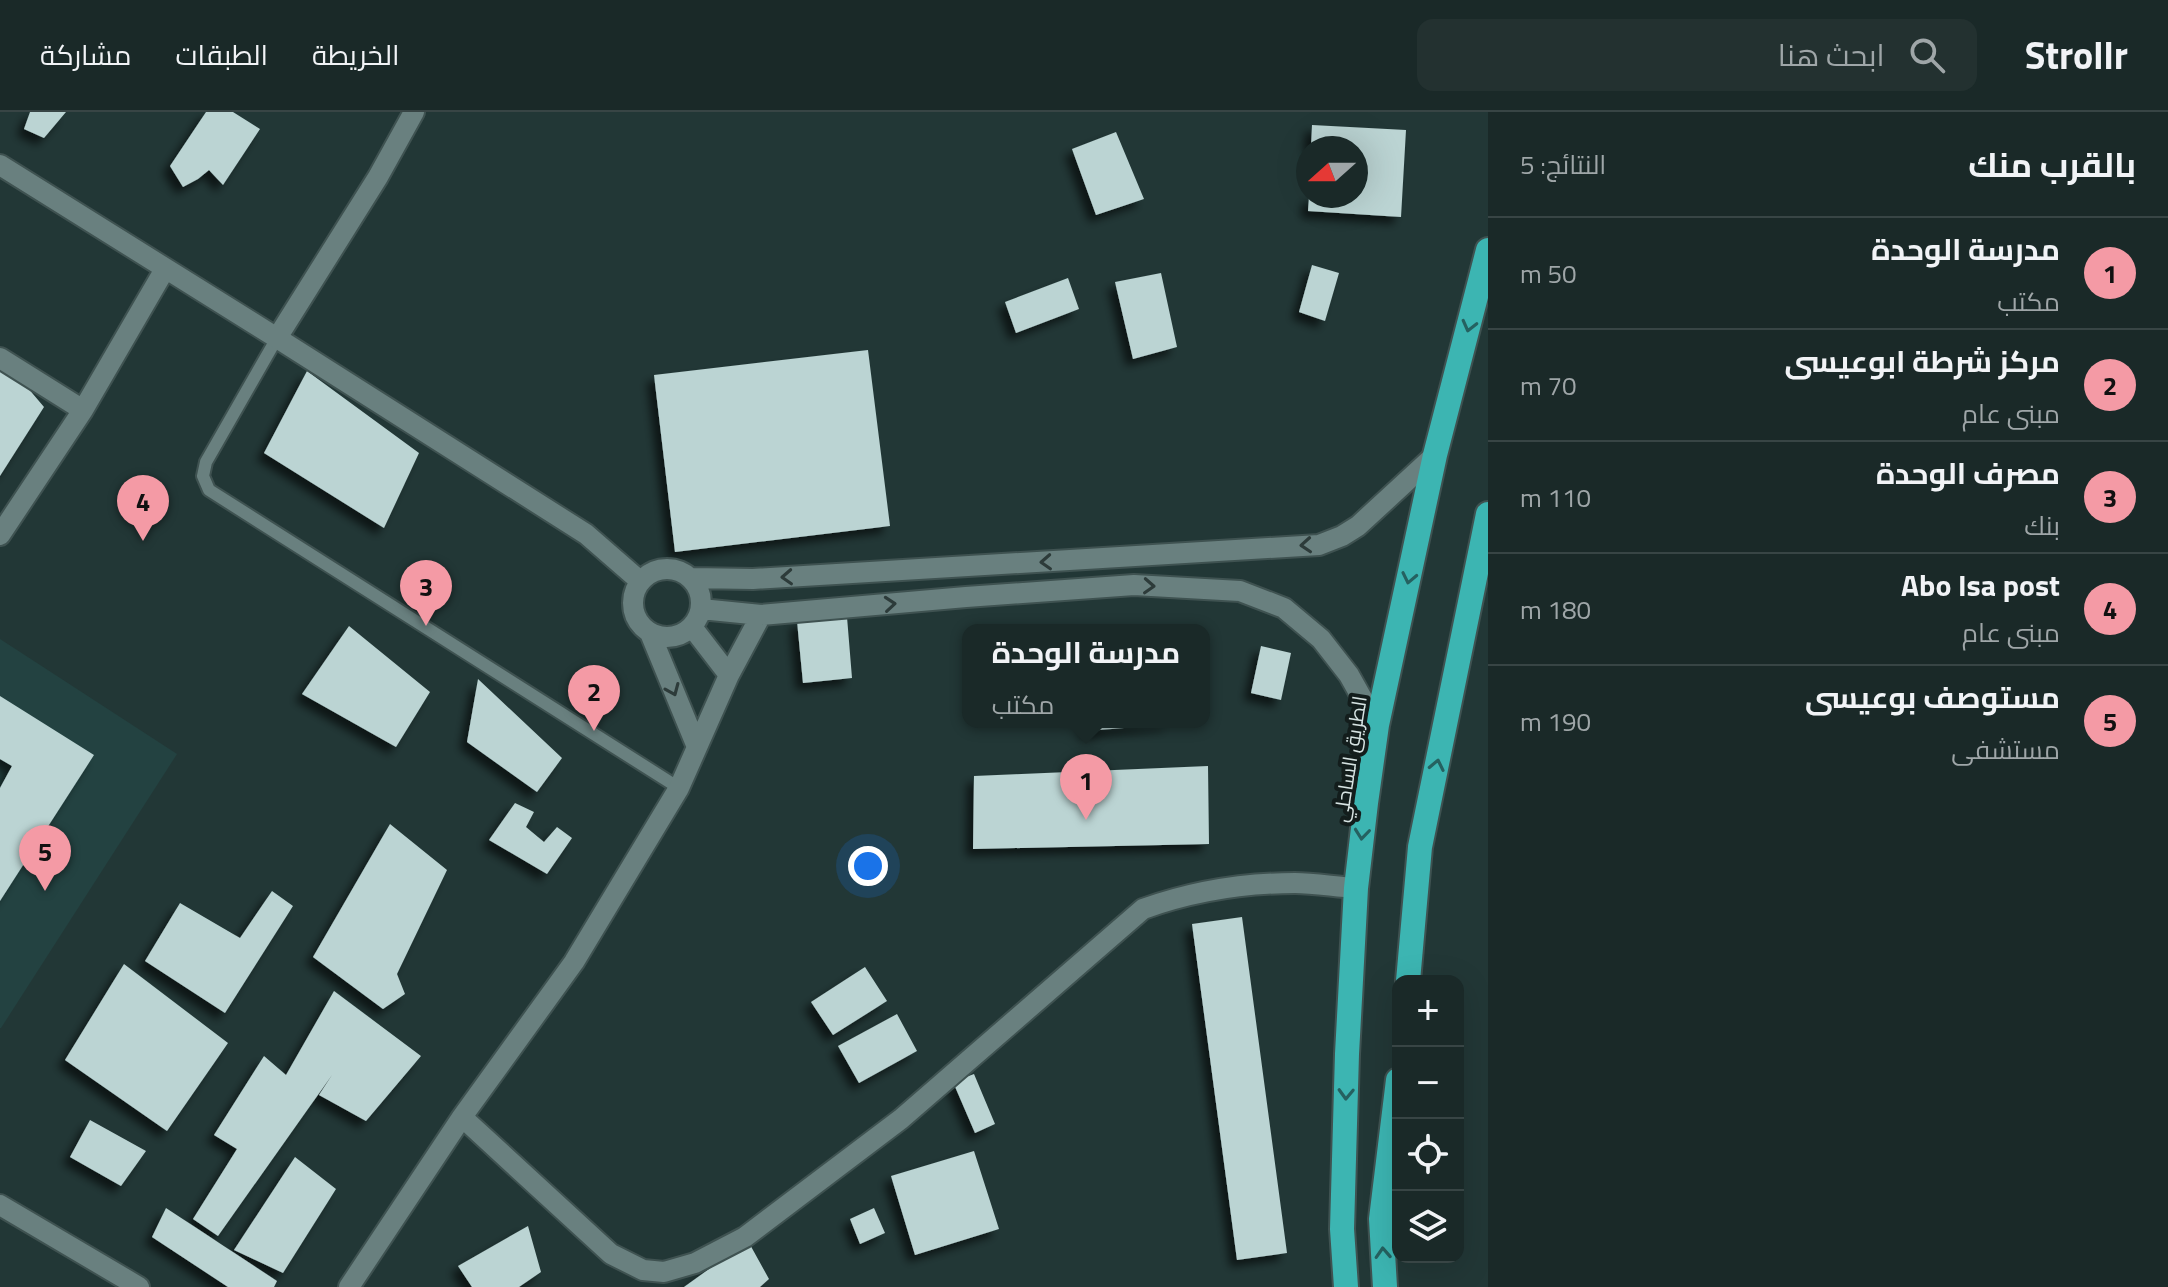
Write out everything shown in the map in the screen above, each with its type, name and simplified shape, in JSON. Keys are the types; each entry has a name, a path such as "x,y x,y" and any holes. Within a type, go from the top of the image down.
{"highway":[{"name":"الطريق الساحلي","path":"1346,1287 1342,1213 1356,888 1377,725 1435,455 1488,250"},
{"path":"1409,975 1420,847 1488,518"},
{"path":"1385,1287 1381,1219 1393,1119"}],"street":[{"path":"277,338 378,177 414,112"},
{"path":"0,165 586,534 640,581"},
{"path":"0,535 83,410 165,269"},
{"path":"0,358 83,410"},
{"path":"691,578 753,579 1319,545 1358,526 1435,455"},
{"path":"666,568 691,578 701,597 696,618 683,634 661,637 650,633 639,623 633,609 633,595 640,581 651,572 666,568"},
{"path":"696,618 1134,585 1240,591 1284,608 1321,639 1349,675 1377,725"},
{"path":"349,1287 462,1117 574,962 679,788 729,675 761,615"},
{"path":"696,618 729,675"},
{"path":"650,633 697,747"},
{"path":"462,1117 611,1254 643,1270 664,1272 695,1263 745,1237 901,1119 1143,909 1181,896 1222,888 1296,883 1356,888"},
{"path":"0,1205 139,1287"}],"lane":[{"path":"277,338 206,462 203,476 209,490 679,788"}],"shaded area":[{"path":"0,639 177,754 1,1028 0,1028"}],"building":[{"path":"30,112 66,112 44,138 24,129"},
{"path":"206,112 233,112 260,129 223,185 209,170 183,187 170,166"},
{"path":"1312,125 1406,130 1401,217 1308,211 1308,208 1368,208 1368,136 1312,136"},
{"path":"1116,132 1144,199 1096,215 1072,149"},
{"path":"1312,265 1339,273 1325,321 1299,312"},
{"path":"1161,273 1177,347 1133,359 1115,282"},
{"path":"1068,278 1079,309 1016,333 1005,302"},
{"path":"868,350 890,526 675,552 654,375"},
{"path":"5,361 44,407 0,476 0,368"},
{"path":"307,371 419,453 384,528 264,453"},
{"path":"847,617 852,678 803,683 797,621"},
{"path":"349,626 430,692 396,747 302,694"},
{"path":"1261,646 1291,653 1281,700 1251,693"},
{"path":"478,679 562,758 537,792 467,742"},
{"path":"0,696 94,755 0,901 0,788 12,766 0,759"},
{"path":"1088,728 1124,728 1088,731"},
{"path":"1208,766 1209,844 973,849 974,776"},
{"path":"515,803 534,812 526,827 544,842 557,827 572,838 547,874 489,840"},
{"path":"390,824 447,870 397,974 405,994 383,1009 313,957"},
{"path":"272,891 293,906 225,1013 145,961 180,903 240,938"},
{"path":"1242,917 1287,1253 1237,1260 1192,924"},
{"path":"124,964 228,1043 167,1131 65,1060"},
{"path":"865,967 887,1001 833,1035 811,1002"},
{"path":"334,991 421,1056 366,1121 319,1095 332,1075 218,1236 193,1219 237,1149 214,1135 264,1056 286,1075"},
{"path":"897,1014 917,1051 859,1083 838,1046"},
{"path":"974,1074 995,1124 975,1133 953,1082"},
{"path":"90,1120 146,1151 121,1186 70,1157"},
{"path":"974,1151 999,1229 915,1255 891,1176"},
{"path":"295,1157 336,1189 283,1273 234,1250"},
{"path":"166,1208 277,1281 274,1287 228,1287 152,1237"},
{"path":"874,1208 885,1233 860,1244 850,1219"},
{"path":"528,1226 541,1272 519,1287 472,1287 458,1266"},
{"path":"748,1241 769,1279 760,1287 684,1287"}],"place":[{"name":"Abo Isa post","path":"143,541"},
{"name":"مصرف الوحدة","path":"426,626"},
{"name":"مركز شرطة ابوعيسى","path":"594,731"},
{"name":"مدرسة الوحدة","path":"1086,820"},
{"name":"مستوصف بوعيسى","path":"45,891"}]}
